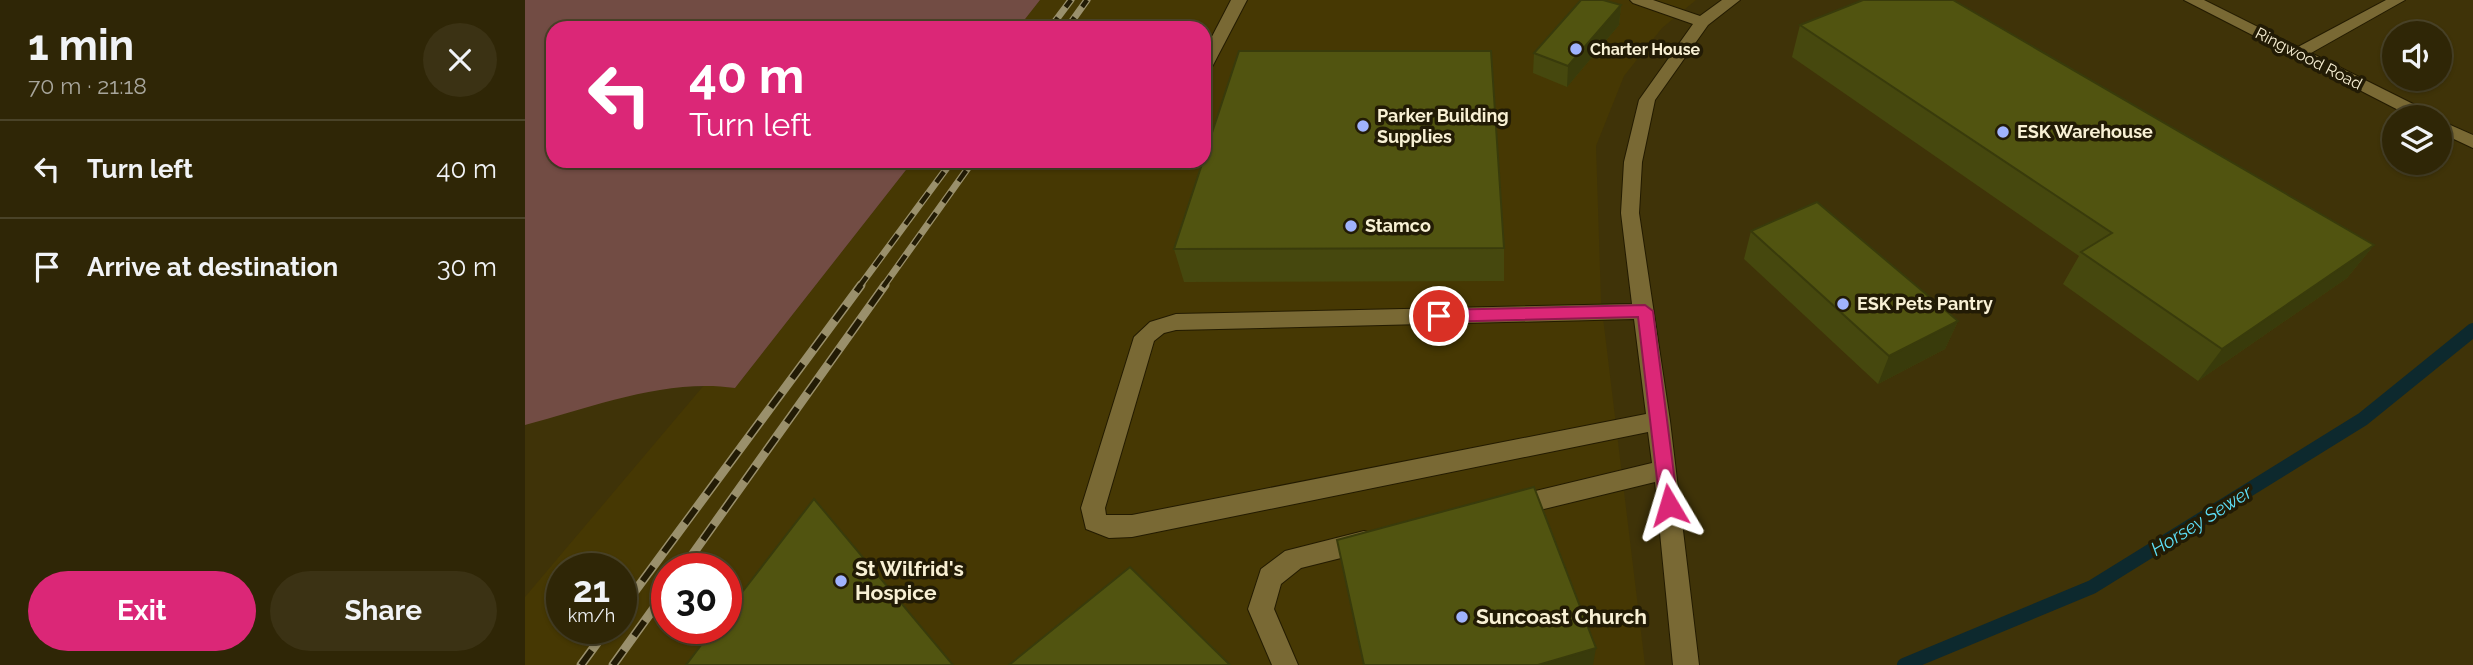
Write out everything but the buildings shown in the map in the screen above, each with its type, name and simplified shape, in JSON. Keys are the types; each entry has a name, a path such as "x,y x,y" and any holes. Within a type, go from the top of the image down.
{"street":[{"path":"1211,54 1239,0"},
{"path":"1638,0 1702,22"},
{"path":"1686,665 1659,421 1630,213 1633,162 1647,100 1702,22 1732,0"},
{"name":"Ringwood Road","path":"2192,0 2401,105"},
{"path":"2298,53 2397,0"},
{"path":"2452,132 2473,142"},
{"path":"1645,311 1177,322 1157,327 1145,337 1093,508 1095,522 1109,527 1132,526 1611,428 1659,421"},
{"path":"1493,511 1665,470"},
{"path":"1285,665 1261,609 1270,578 1294,559 1387,537"}],"shaded area":[{"path":"525,0 1040,0 1024,21 546,21 546,168 908,168 735,388 709,386 656,391 525,425"},
{"path":"1040,0 1696,0 1662,28 1624,76 1596,146 1601,301 1645,665 525,665 525,597 546,572 546,644 637,644 637,553 562,553 705,384 735,388 908,168 1211,168 1211,21 1024,21"}],"waterway":[{"name":"Horsey Sewer","path":"1904,665 2092,587 2363,419 2473,330"}],"railway":[{"path":"1055,21 1071,0"},
{"path":"1072,21 1087,0"},
{"path":"859,287 947,168"},
{"path":"883,287 968,168"},
{"path":"637,588 861,285"},
{"path":"693,553 885,285"},
{"path":"613,665 651,612"},
{"path":"581,665 596,644"}],"place":[{"name":"Charter House","path":"1576,49"},
{"name":"Parker Building Supplies","path":"1363,126"},
{"name":"ESK Warehouse","path":"2003,132"},
{"name":"Stamco","path":"1351,226"},
{"name":"ESK Pets Pantry","path":"1843,304"},
{"name":"St Wilfrid's Hospice","path":"841,581"},
{"name":"Suncoast Church","path":"1462,617"}],"route":[{"path":"1439,316 1645,311 1669,505"}]}
